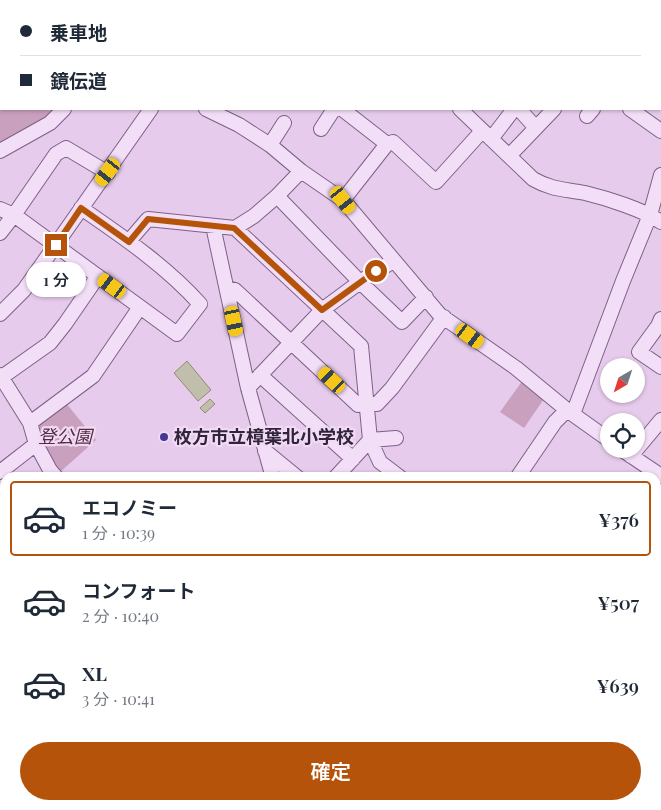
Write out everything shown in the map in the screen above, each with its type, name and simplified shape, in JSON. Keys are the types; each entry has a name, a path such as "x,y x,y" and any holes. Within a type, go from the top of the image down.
{"street":[{"path":"0,150 50,123 63,110"},
{"path":"0,314 24,290 150,110"},
{"path":"208,110 238,125 270,145 301,171 343,200 393,261 444,317 516,368 600,434"},
{"path":"322,129 333,110"},
{"path":"343,110 387,144"},
{"path":"461,110 533,180 546,187 586,193 656,218"},
{"path":"343,200 387,144 393,142 436,182 513,110"},
{"path":"520,110 536,128"},
{"path":"509,156 553,110"},
{"path":"631,110 661,131"},
{"path":"270,145 284,123"},
{"path":"0,233 14,216 56,154 66,148 108,172"},
{"path":"129,242 148,219 234,228 254,216 301,171"},
{"path":"522,472 555,422 570,412 622,281 656,218 661,174"},
{"path":"277,196 360,282 402,322 426,297"},
{"path":"0,209 14,216 56,245 177,334 200,304 184,285 129,242 81,208"},
{"path":"213,226 248,388 271,472"},
{"path":"234,228 361,346 370,440 380,462 393,472"},
{"path":"248,388 322,310 393,261"},
{"path":"52,472 36,444 30,423 1,376 50,343 98,276"},
{"path":"227,288 235,290 358,405 366,403 377,404 392,388 444,317"},
{"path":"30,423 93,376 140,307"},
{"path":"660,324 639,352 661,367"},
{"path":"260,375 353,459"},
{"path":"645,435 661,420"},
{"path":"341,472 370,440 396,438"},
{"path":"0,472 36,444"},
{"path":"265,451 291,472"},
{"path":"635,458 655,472"}],"green space":[{"path":"0,110 60,110 0,148"},
{"path":"523,380 546,396 524,428 500,412"},
{"name":"登公園","path":"66,403 96,440 58,472 38,433 38,425"}],"shaded area":[{"path":"187,361 211,390 198,401 174,373"},
{"path":"210,399 215,404 205,413 200,408"}],"place":[{"name":"枚方市立樟葉北小学校","path":"164,437"}],"route":[{"path":"56,245 81,208 129,242 148,219 234,228 322,310 376,271"}]}
